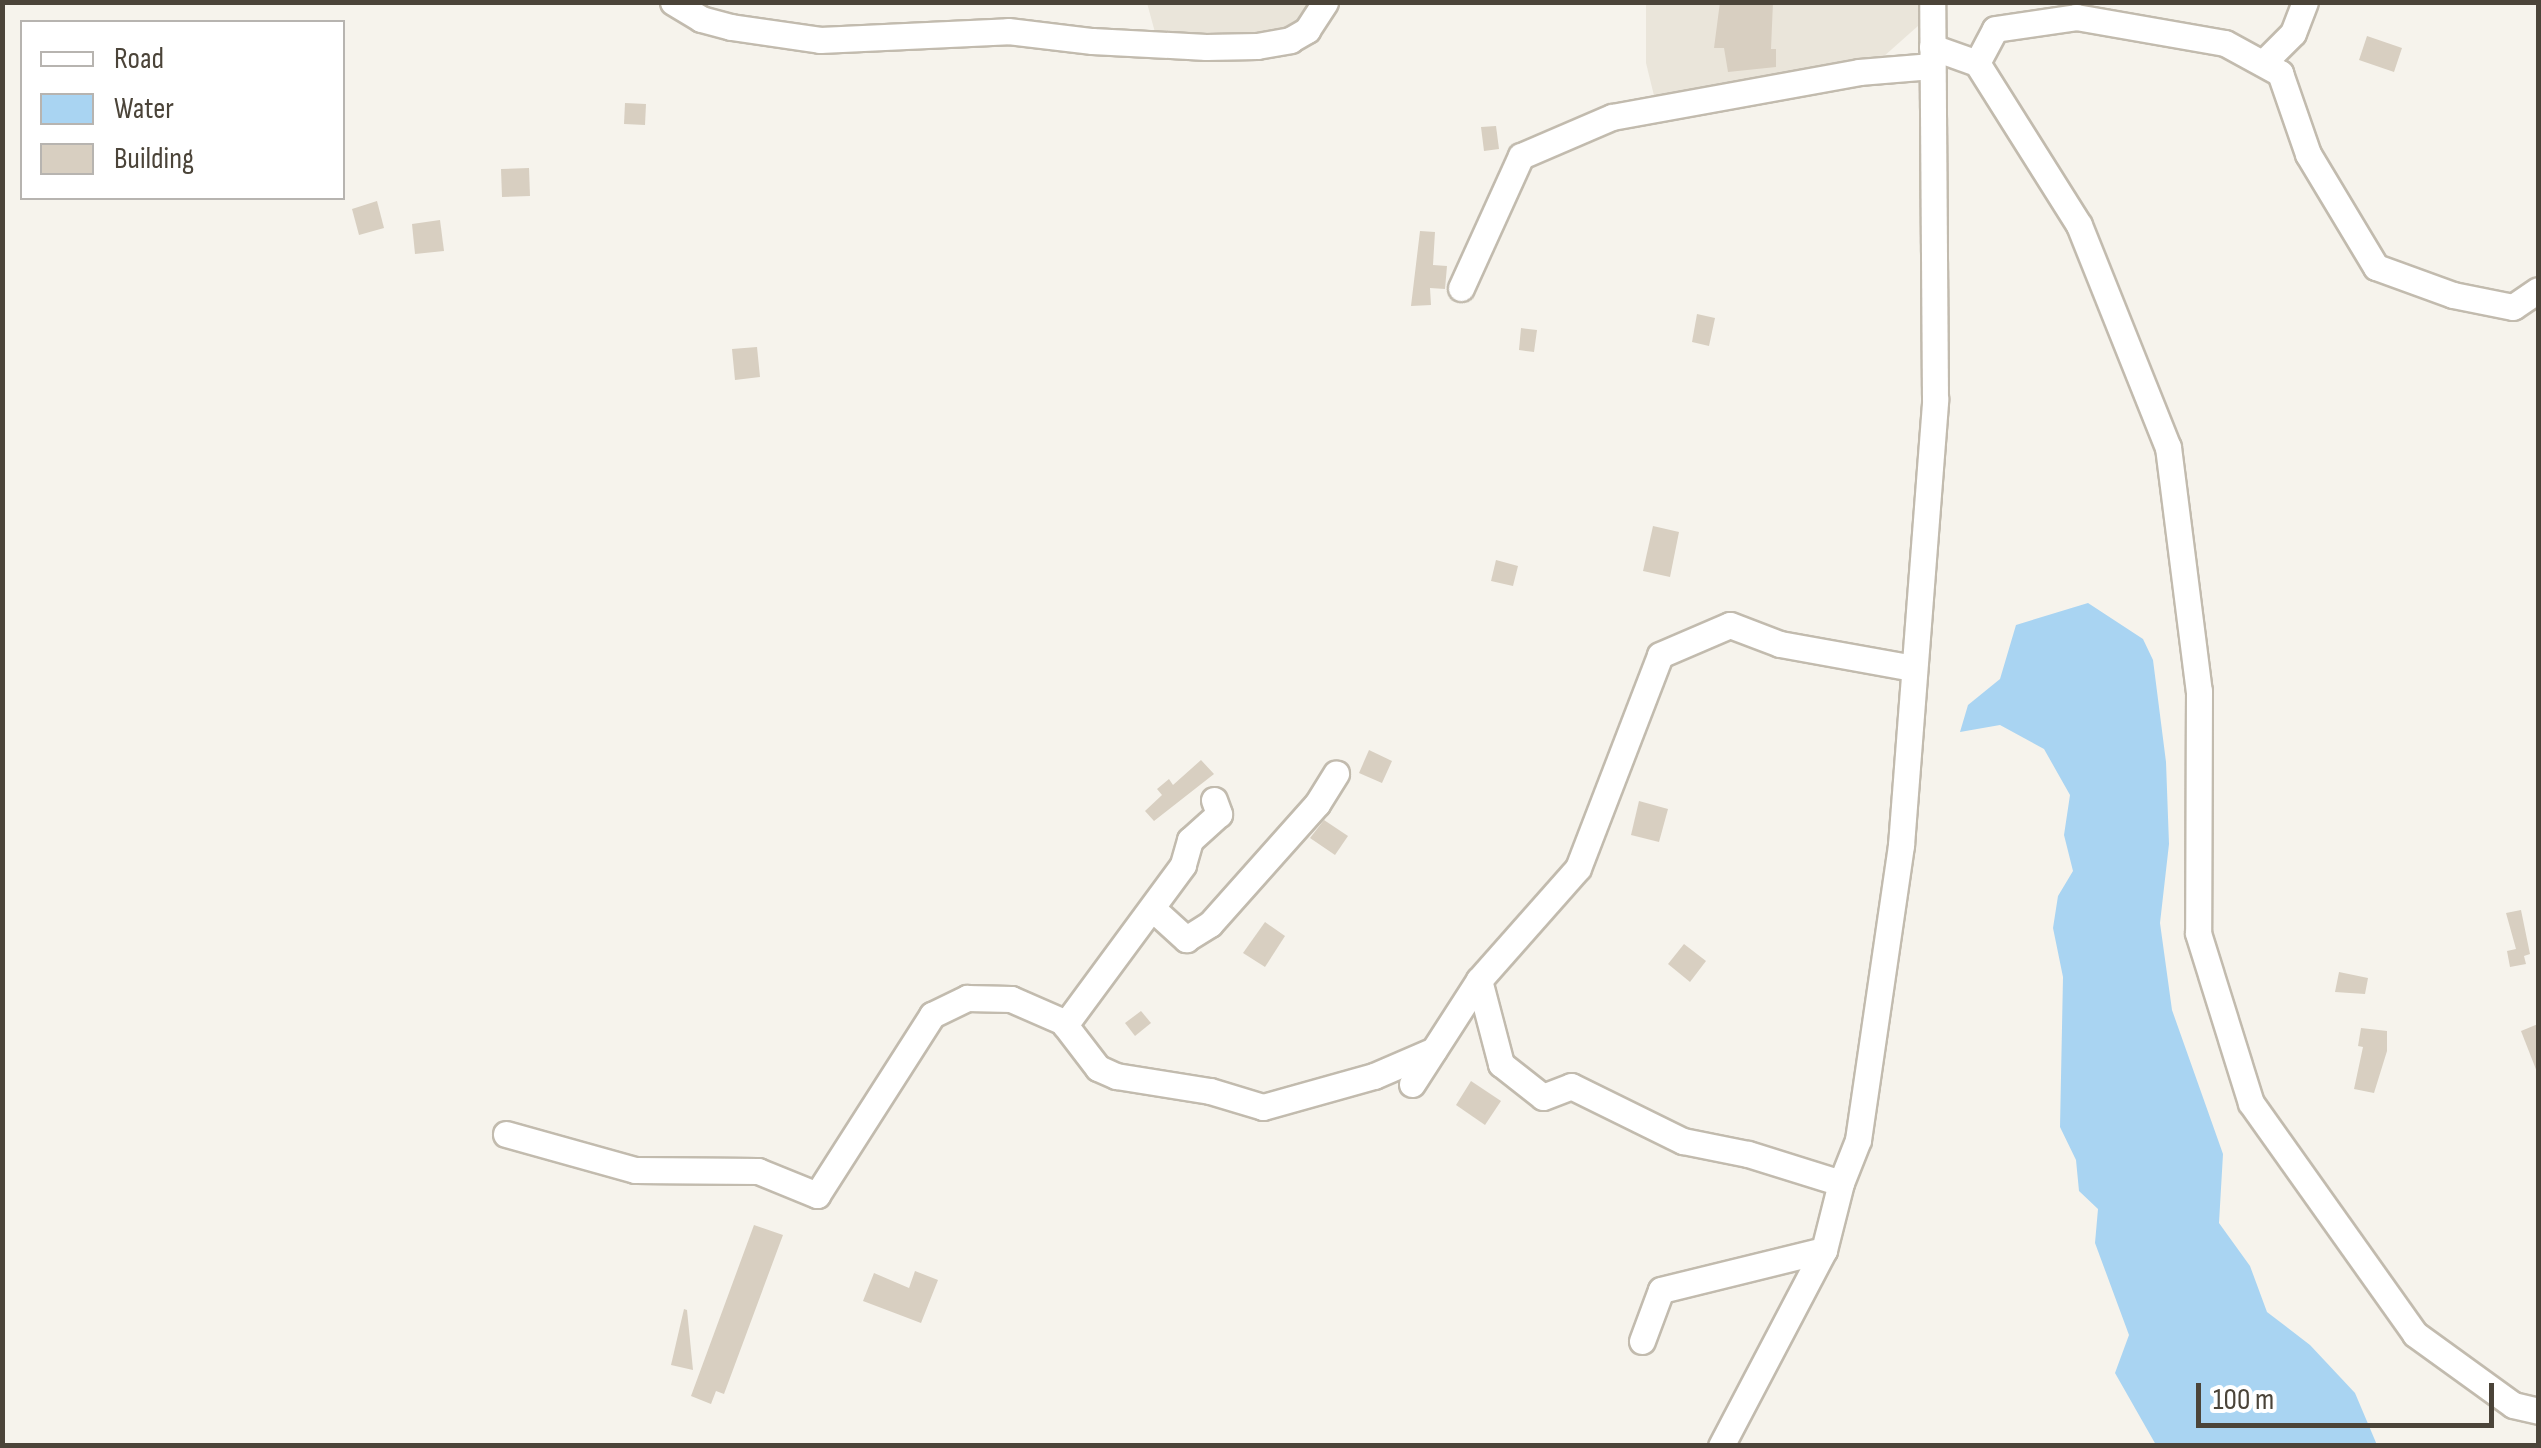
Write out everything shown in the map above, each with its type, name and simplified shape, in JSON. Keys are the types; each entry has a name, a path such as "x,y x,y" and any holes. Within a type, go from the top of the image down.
{"street":[{"path":"673,2 701,18 731,27 820,40 1008,31 1092,41 1206,47 1290,40 1308,30 1325,2"},
{"path":"1721,1446 1824,1250 1840,1184 1858,1140 1895,884 1935,399 1932,2"},
{"path":"2263,64 2293,33 2304,2"},
{"path":"1977,63 1995,29 2076,16 2225,42 2280,73 2308,154 2376,267 2453,295 2513,306 2538,290"},
{"path":"1462,288 1521,156 1612,117 1932,57 1977,63"},
{"path":"1977,63 2079,225 2168,447 2198,690 2198,933 2250,1103 2415,1334 2513,1405 2538,1411"},
{"path":"1412,1084 1479,980 1578,868 1660,655 1730,625 1780,644 1914,668"},
{"path":"1153,908 1186,939 1210,924 1316,804 1336,773"},
{"path":"1066,1023 1184,865 1190,840 1219,814 1214,800"},
{"path":"1479,980 1501,1064 1543,1096 1571,1086 1683,1141 1748,1154 1840,1184"},
{"path":"506,1134 635,1170 758,1171 816,1195 932,1015 967,998 1011,998 1066,1023 1098,1068 1116,1076 1210,1091 1263,1107 1374,1076 1434,1050"},
{"path":"1642,1341 1661,1290 1824,1250"}],"shaded area":[{"path":"1147,3 1316,3 1296,26 1248,38 1156,36"},
{"path":"1646,3 1929,3 1927,18 1874,65 1658,112 1646,63"}],"water":[{"path":"2088,603 2143,639 2153,660 2166,762 2169,844 2160,923 2172,1010 2223,1154 2219,1223 2250,1266 2267,1312 2310,1345 2355,1393 2377,1445 2156,1445 2115,1373 2129,1335 2095,1243 2098,1209 2079,1191 2076,1160 2060,1127 2063,977 2053,928 2058,896 2073,871 2064,835 2070,795 2044,749 2000,725 1960,732 1968,705 2000,679 2016,625"}],"building":[{"path":"1720,2 1773,2 1771,49 1776,49 1776,67 1728,72 1724,48 1714,48"},
{"path":"2367,36 2402,48 2394,72 2359,60"},
{"path":"625,103 646,104 645,125 624,124"},
{"path":"1496,126 1499,149 1484,151 1481,127"},
{"path":"529,168 530,196 502,197 501,169"},
{"path":"377,201 384,228 359,235 352,209"},
{"path":"440,220 444,251 415,254 412,224"},
{"path":"1420,231 1435,232 1433,265 1447,266 1445,289 1430,288 1431,305 1411,306"},
{"path":"1697,314 1715,318 1709,346 1692,342"},
{"path":"1521,328 1537,330 1534,352 1519,350"},
{"path":"757,347 760,377 735,380 732,349"},
{"path":"1653,526 1679,532 1670,577 1643,571"},
{"path":"1496,560 1518,566 1513,586 1491,581"},
{"path":"1369,750 1392,761 1382,783 1359,773"},
{"path":"1201,760 1214,774 1154,821 1145,811 1162,795 1157,789 1169,779 1173,785"},
{"path":"1639,801 1668,809 1659,842 1631,835"},
{"path":"1324,820 1348,836 1335,855 1310,838"},
{"path":"2521,910 2530,954 2524,956 2526,964 2510,967 2507,951 2516,949 2506,913"},
{"path":"1265,922 1285,936 1265,967 1243,953"},
{"path":"1684,944 1706,961 1690,982 1668,964"},
{"path":"2339,972 2368,978 2365,994 2335,992"},
{"path":"1141,1011 1151,1023 1135,1036 1125,1023"},
{"path":"2538,1024 2538,1072 2537,1072 2521,1031"},
{"path":"2361,1028 2387,1031 2387,1051 2374,1093 2354,1089 2363,1047 2358,1046"},
{"path":"1471,1081 1501,1101 1485,1125 1456,1105"},
{"path":"754,1225 783,1235 724,1394 716,1391 711,1404 691,1396"},
{"path":"915,1271 938,1280 921,1323 863,1301 874,1273 909,1288"},
{"path":"684,1309 687,1310 693,1370 671,1365"}]}
